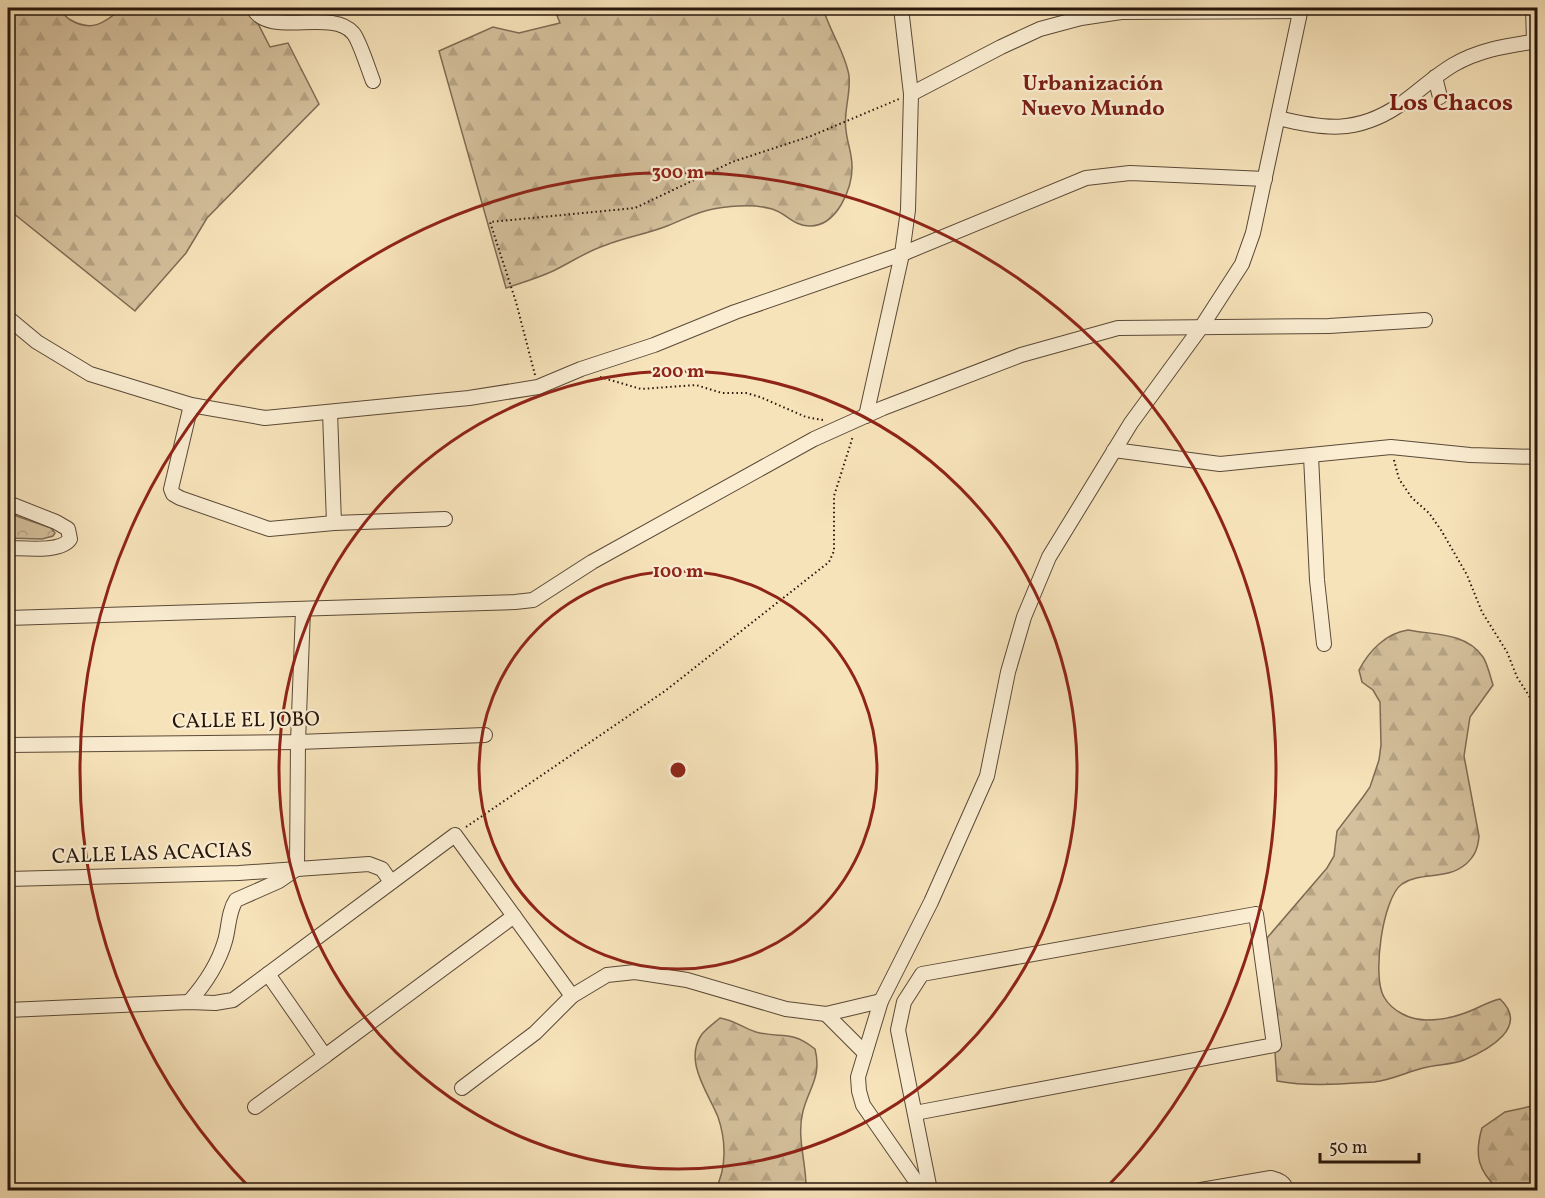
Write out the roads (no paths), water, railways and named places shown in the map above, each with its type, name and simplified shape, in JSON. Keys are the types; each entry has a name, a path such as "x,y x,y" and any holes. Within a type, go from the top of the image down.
{"street":[{"path":"253,8 256,15 273,23 288,21 337,24 353,32 373,81"},
{"path":"863,418 902,254 909,210 910,94 901,8"},
{"path":"1278,118 1316,127 1350,126 1363,123 1397,107 1455,64 1495,47 1536,41 1533,8"},
{"path":"910,94 1040,29 1080,18 1121,12 1301,9 1253,233 1242,264 1202,326 1131,423 1049,557 1024,617 1008,672 987,776 931,902 881,1001 858,1077 859,1091 863,1105 922,1191"},
{"path":"1435,77 1440,97"},
{"path":"8,318 37,342 90,374 192,405 265,418 469,398 538,387 581,369 654,345 735,312 902,254 1086,178 1130,173 1265,179"},
{"path":"8,618 303,610 533,600 592,562 814,439 883,408 1021,355 1118,328 1329,326 1425,320"},
{"path":"192,405 171,484 173,494 269,529 334,523 445,519"},
{"path":"330,412 334,523"},
{"path":"1114,450 1220,464 1391,447 1470,455 1538,457"},
{"path":"1311,456 1317,580 1324,644"},
{"path":"8,503 56,522 68,529 70,539 66,544 55,548 8,548"},
{"path":"189,1002 215,967 225,940 232,906 236,900 279,881 297,869 298,742 303,610"},
{"name":"CALLE EL JOBO","path":"8,745 298,742 485,735"},
{"path":"8,1010 189,1002 215,1004 233,1000 454,835 572,996"},
{"name":"CALLE LAS ACACIAS","path":"8,879 239,873 369,864 382,869 392,882"},
{"path":"915,1113 1274,1046 1257,914 922,974 904,1002 898,1030 930,1191"},
{"path":"255,1107 514,916"},
{"path":"462,1088 535,1033 572,996 607,975 635,972 687,980 786,1009 826,1014 881,1001"},
{"path":"268,975 325,1056"},
{"path":"826,1014 865,1053"},
{"path":"1201,1191 1271,1178 1282,1182 1286,1186 1286,1191"}],"district":[{"name":"Urbanización Nuevo Mundo","path":"1093,96"},
{"name":"Los Chacos","path":"1451,104"}]}
